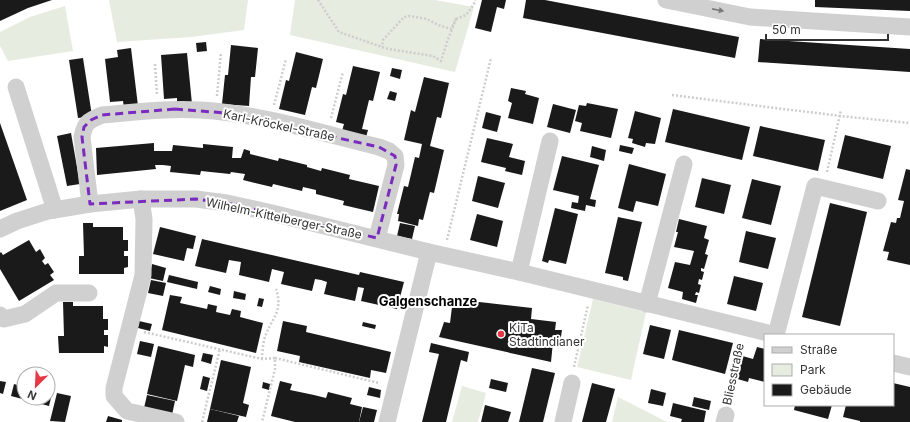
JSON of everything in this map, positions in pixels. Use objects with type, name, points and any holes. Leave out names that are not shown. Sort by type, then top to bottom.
[{"type":"street","points":[[666,0],[750,16],[910,27]]},
{"type":"street","points":[[16,87],[55,210]]},
{"type":"street","name":"Karl-Kröckel-Straße","points":[[90,204],[82,137],[84,127],[91,120],[102,115],[175,109],[215,112],[270,121],[379,147],[389,151],[395,156],[396,165],[377,238]]},
{"type":"street","points":[[519,272],[550,141]]},
{"type":"street","points":[[647,304],[684,164]]},
{"type":"street","name":"Wilhelm-Kittelberger-Straße","points":[[776,334],[815,186],[824,188]]},
{"type":"street","points":[[824,188],[878,201]]},
{"type":"street","points":[[141,199],[144,219],[144,275],[114,388],[114,396],[127,411],[176,422]]},
{"type":"street","name":"Wilhelm-Kittelberger-Straße","points":[[0,229],[17,221],[55,210],[90,204],[141,199],[196,199],[227,204],[377,238],[772,334]]},
{"type":"street","points":[[388,422],[396,387],[436,253]]},
{"type":"street","points":[[0,315],[4,319],[25,314],[56,293],[89,293]]},
{"type":"street","points":[[894,363],[910,367]]},
{"type":"street","points":[[562,422],[572,383]]},
{"type":"path","points":[[318,0],[338,32],[382,47],[433,56],[442,60],[456,18]]},
{"type":"path","points":[[456,18],[466,16],[475,0]]},
{"type":"path","points":[[382,47],[383,40],[404,17],[418,17],[451,29],[456,18]]},
{"type":"path","points":[[215,112],[221,52]]},
{"type":"path","points":[[436,253],[491,58]]},
{"type":"path","points":[[270,121],[286,59]]},
{"type":"path","points":[[155,64],[158,111]]},
{"type":"path","points":[[327,135],[343,72]]},
{"type":"path","points":[[672,95],[840,116],[910,123]]},
{"type":"path","points":[[824,188],[841,110]]},
{"type":"path","points":[[262,359],[264,340],[279,306],[279,299],[276,289]]},
{"type":"path","points":[[572,383],[572,374],[592,290]]},
{"type":"path","name":"Bliesstraße","points":[[725,418],[723,406],[744,327]]},
{"type":"path","points":[[130,329],[262,359],[275,358],[396,387]]},
{"type":"path","points":[[202,422],[220,349]]},
{"type":"path","points":[[262,422],[275,369],[275,358]]},
{"type":"highlighted area","points":[[175,109],[225,113],[379,147],[395,156],[396,165],[377,238],[227,203],[196,199],[90,204],[82,137],[84,127],[91,120],[102,115]]},
{"type":"green space","points":[[109,0],[248,0],[244,30],[191,37],[117,42]]},
{"type":"green space","points":[[295,0],[435,0],[474,7],[455,72],[290,35]]},
{"type":"green space","points":[[65,6],[73,51],[8,61],[0,46],[0,32],[30,17]]},
{"type":"green space","points":[[593,299],[646,312],[631,380],[577,367]]},
{"type":"green space","points":[[462,386],[486,393],[478,422],[452,422]]},
{"type":"green space","points":[[618,397],[667,422],[612,422]]},
{"type":"building","points":[[0,0],[52,0],[28,8],[0,21]]},
{"type":"building","points":[[482,0],[506,0],[504,9],[497,7],[491,32],[475,28]]},
{"type":"building","points":[[526,0],[545,0],[739,37],[735,58],[523,18]]},
{"type":"building","points":[[815,0],[910,0],[910,11],[815,7]]},
{"type":"building","points":[[760,39],[910,49],[910,72],[758,62]]},
{"type":"building","points":[[206,42],[207,51],[197,52],[196,43]]},
{"type":"building","points":[[231,45],[258,48],[255,77],[251,77],[249,106],[222,104],[225,75],[228,75]]},
{"type":"building","points":[[131,48],[138,106],[124,108],[123,101],[110,102],[105,59],[118,57],[117,50]]},
{"type":"building","points":[[296,52],[323,59],[316,88],[312,87],[305,115],[279,109],[286,80],[289,81]]},
{"type":"building","points":[[187,53],[192,104],[177,105],[177,98],[164,99],[161,55]]},
{"type":"building","points":[[83,58],[92,116],[78,118],[69,60]]},
{"type":"building","points":[[353,66],[380,72],[373,101],[369,100],[362,129],[368,130],[366,137],[342,131],[344,124],[336,122],[343,94],[346,95]]},
{"type":"building","points":[[392,68],[402,70],[400,79],[390,76]]},
{"type":"building","points":[[424,77],[449,83],[441,118],[437,117],[430,146],[444,150],[434,193],[430,192],[423,220],[419,219],[418,226],[398,221],[399,214],[397,214],[404,186],[408,187],[415,157],[419,158],[422,144],[404,140],[411,110],[415,112]]},
{"type":"building","points":[[511,88],[526,91],[525,94],[539,98],[533,124],[508,118],[512,103],[508,101]]},
{"type":"building","points":[[390,91],[397,93],[395,101],[387,99]]},
{"type":"building","points":[[587,103],[618,109],[611,138],[580,131],[582,123],[575,121],[579,105],[586,106]]},
{"type":"building","points":[[553,104],[576,110],[570,133],[547,127]]},
{"type":"building","points":[[673,109],[750,127],[742,160],[665,142]]},
{"type":"building","points":[[635,111],[661,118],[655,144],[646,143],[645,147],[632,143],[633,139],[628,138]]},
{"type":"building","points":[[486,112],[501,116],[497,132],[482,128]]},
{"type":"building","points":[[0,123],[27,200],[0,211]]},
{"type":"building","points":[[760,126],[825,140],[818,171],[753,156]]},
{"type":"building","points":[[71,133],[80,184],[67,186],[57,136]]},
{"type":"building","points":[[845,135],[891,146],[883,179],[837,168]]},
{"type":"building","points":[[487,138],[513,144],[509,157],[525,161],[522,175],[505,171],[506,168],[481,162]]},
{"type":"building","points":[[154,143],[154,151],[172,151],[173,145],[203,148],[203,144],[233,147],[232,158],[241,158],[244,149],[250,151],[250,154],[278,161],[279,158],[307,165],[307,167],[321,171],[322,168],[350,175],[349,179],[379,186],[373,212],[343,205],[344,201],[316,194],[316,190],[303,187],[302,191],[273,184],[272,187],[243,180],[245,174],[231,172],[230,174],[201,171],[200,175],[170,172],[171,166],[155,165],[156,169],[97,175],[96,148]]},
{"type":"building","points":[[620,145],[634,148],[632,154],[619,151]]},
{"type":"building","points":[[592,146],[606,150],[604,161],[590,157]]},
{"type":"building","points":[[562,156],[599,165],[590,199],[596,200],[595,207],[586,205],[585,211],[571,208],[572,202],[578,203],[579,196],[553,190]]},
{"type":"building","points":[[629,164],[666,174],[658,206],[636,201],[633,212],[618,208]]},
{"type":"building","points":[[906,169],[910,170],[910,265],[887,260],[889,252],[883,251],[891,222],[896,223],[897,218],[900,218],[904,201],[898,200]]},
{"type":"building","points":[[478,176],[505,183],[498,208],[472,201]]},
{"type":"building","points":[[702,178],[731,185],[724,214],[695,207]]},
{"type":"building","points":[[752,179],[781,186],[771,225],[742,218]]},
{"type":"building","points":[[830,203],[867,212],[840,326],[802,317]]},
{"type":"building","points":[[555,208],[578,214],[566,264],[549,260],[548,263],[542,261]]},
{"type":"building","points":[[477,214],[503,221],[497,247],[470,240]]},
{"type":"building","points":[[618,217],[642,222],[628,281],[623,280],[623,277],[605,273]]},
{"type":"building","points":[[679,219],[707,226],[704,238],[709,240],[705,254],[708,255],[704,269],[701,268],[701,271],[704,272],[702,280],[699,279],[698,284],[701,285],[699,293],[696,292],[695,295],[698,295],[696,303],[682,299],[683,292],[668,288],[675,262],[690,265],[694,251],[674,247],[678,232],[676,232]]},
{"type":"building","points":[[83,223],[93,223],[93,227],[123,227],[123,240],[128,240],[128,251],[124,251],[124,256],[128,256],[128,267],[124,268],[124,274],[79,274],[79,256],[84,256]]},
{"type":"building","points":[[400,223],[415,226],[412,239],[397,236]]},
{"type":"building","points":[[160,227],[196,236],[193,249],[187,248],[184,261],[153,254]]},
{"type":"building","points":[[746,231],[776,238],[768,269],[739,262]]},
{"type":"building","points":[[202,239],[359,275],[360,272],[404,282],[397,309],[361,301],[364,288],[358,287],[355,301],[324,294],[327,282],[321,280],[315,279],[312,291],[281,284],[284,272],[272,269],[269,282],[239,275],[241,262],[229,260],[226,273],[195,266]]},
{"type":"building","points":[[29,240],[36,252],[40,249],[45,258],[42,261],[45,265],[48,263],[54,272],[50,275],[54,280],[19,301],[0,269],[0,253],[1,252],[3,255]]},
{"type":"building","points":[[152,264],[166,268],[163,281],[149,278]]},
{"type":"building","points":[[169,275],[198,282],[197,289],[167,282]]},
{"type":"building","points":[[734,276],[763,283],[756,311],[727,304]]},
{"type":"building","points":[[151,280],[166,283],[163,296],[148,293]]},
{"type":"building","points":[[210,286],[221,289],[220,295],[208,292]]},
{"type":"building","points":[[234,291],[246,294],[245,300],[233,298]]},
{"type":"building","points":[[170,295],[182,297],[180,303],[207,309],[208,304],[217,306],[216,312],[230,315],[232,309],[241,311],[240,317],[263,323],[256,353],[162,330]]},
{"type":"building","points":[[259,298],[264,299],[262,307],[257,306]]},
{"type":"building","name":"KiTa Stadtindianer","points":[[453,299],[532,308],[531,319],[556,322],[555,330],[562,330],[560,343],[553,342],[551,362],[439,337],[444,322],[450,323]]},
{"type":"building","points":[[63,302],[73,302],[73,306],[103,306],[103,319],[108,319],[108,330],[104,330],[104,335],[108,335],[108,347],[104,346],[104,353],[59,353],[58,336],[64,336]]},
{"type":"building","points":[[139,321],[152,324],[150,331],[138,328]]},
{"type":"building","points":[[283,321],[307,326],[306,332],[391,352],[386,373],[371,370],[370,378],[299,362],[300,356],[277,351]]},
{"type":"building","points":[[363,322],[376,325],[375,329],[362,326]]},
{"type":"building","points":[[650,325],[671,330],[664,359],[643,354]]},
{"type":"building","points":[[679,330],[733,343],[725,374],[672,360]]},
{"type":"building","points":[[140,341],[154,344],[151,357],[137,354]]},
{"type":"building","points":[[431,343],[469,352],[467,362],[461,360],[446,422],[422,422],[439,354],[429,352]]},
{"type":"building","points":[[158,346],[195,355],[193,367],[185,365],[177,401],[147,394]]},
{"type":"building","points":[[757,347],[764,349],[764,382],[749,378],[748,382],[734,378],[739,355],[753,359]]},
{"type":"building","points":[[203,353],[213,355],[211,364],[201,361]]},
{"type":"building","points":[[221,360],[251,367],[243,403],[249,405],[246,417],[210,409]]},
{"type":"building","points":[[532,368],[555,373],[543,422],[519,422]]},
{"type":"building","points":[[203,376],[210,378],[207,391],[200,389]]},
{"type":"building","points":[[491,379],[508,383],[506,392],[489,388]]},
{"type":"building","points":[[0,381],[6,382],[3,394],[0,393]]},
{"type":"building","points":[[280,381],[292,384],[290,390],[326,398],[328,392],[352,398],[350,404],[362,407],[359,422],[295,422],[271,416]]},
{"type":"building","points":[[263,382],[270,384],[269,390],[262,388]]},
{"type":"building","points":[[592,383],[615,389],[606,422],[582,422]]},
{"type":"building","points":[[894,383],[910,387],[910,422],[860,422],[843,417],[846,406],[894,406]]},
{"type":"building","points":[[14,384],[16,385],[16,397],[11,396]]},
{"type":"building","points":[[369,387],[381,390],[380,398],[367,395]]},
{"type":"building","points":[[651,389],[666,393],[663,406],[648,403]]},
{"type":"building","points":[[57,393],[71,396],[65,422],[50,421],[54,406],[56,406]]},
{"type":"building","points":[[147,395],[175,401],[172,415],[144,408]]},
{"type":"building","points":[[694,397],[711,401],[709,410],[692,406]]},
{"type":"building","points":[[673,403],[706,411],[704,422],[681,422],[682,419],[670,416]]},
{"type":"building","points":[[485,405],[511,412],[508,422],[481,422]]},
{"type":"building","points":[[795,406],[832,406],[828,419],[794,410]]},
{"type":"building","points":[[363,407],[377,410],[374,422],[359,422]]},
{"type":"building","points":[[210,409],[239,416],[237,422],[207,422]]},
{"type":"building","points":[[108,416],[122,420],[122,422],[106,422]]},
{"type":"place","name":"KiTa Stadtindianer","points":[[501,334]]},
{"type":"district","name":"Galgenschanze","points":[[428,301]]}]
